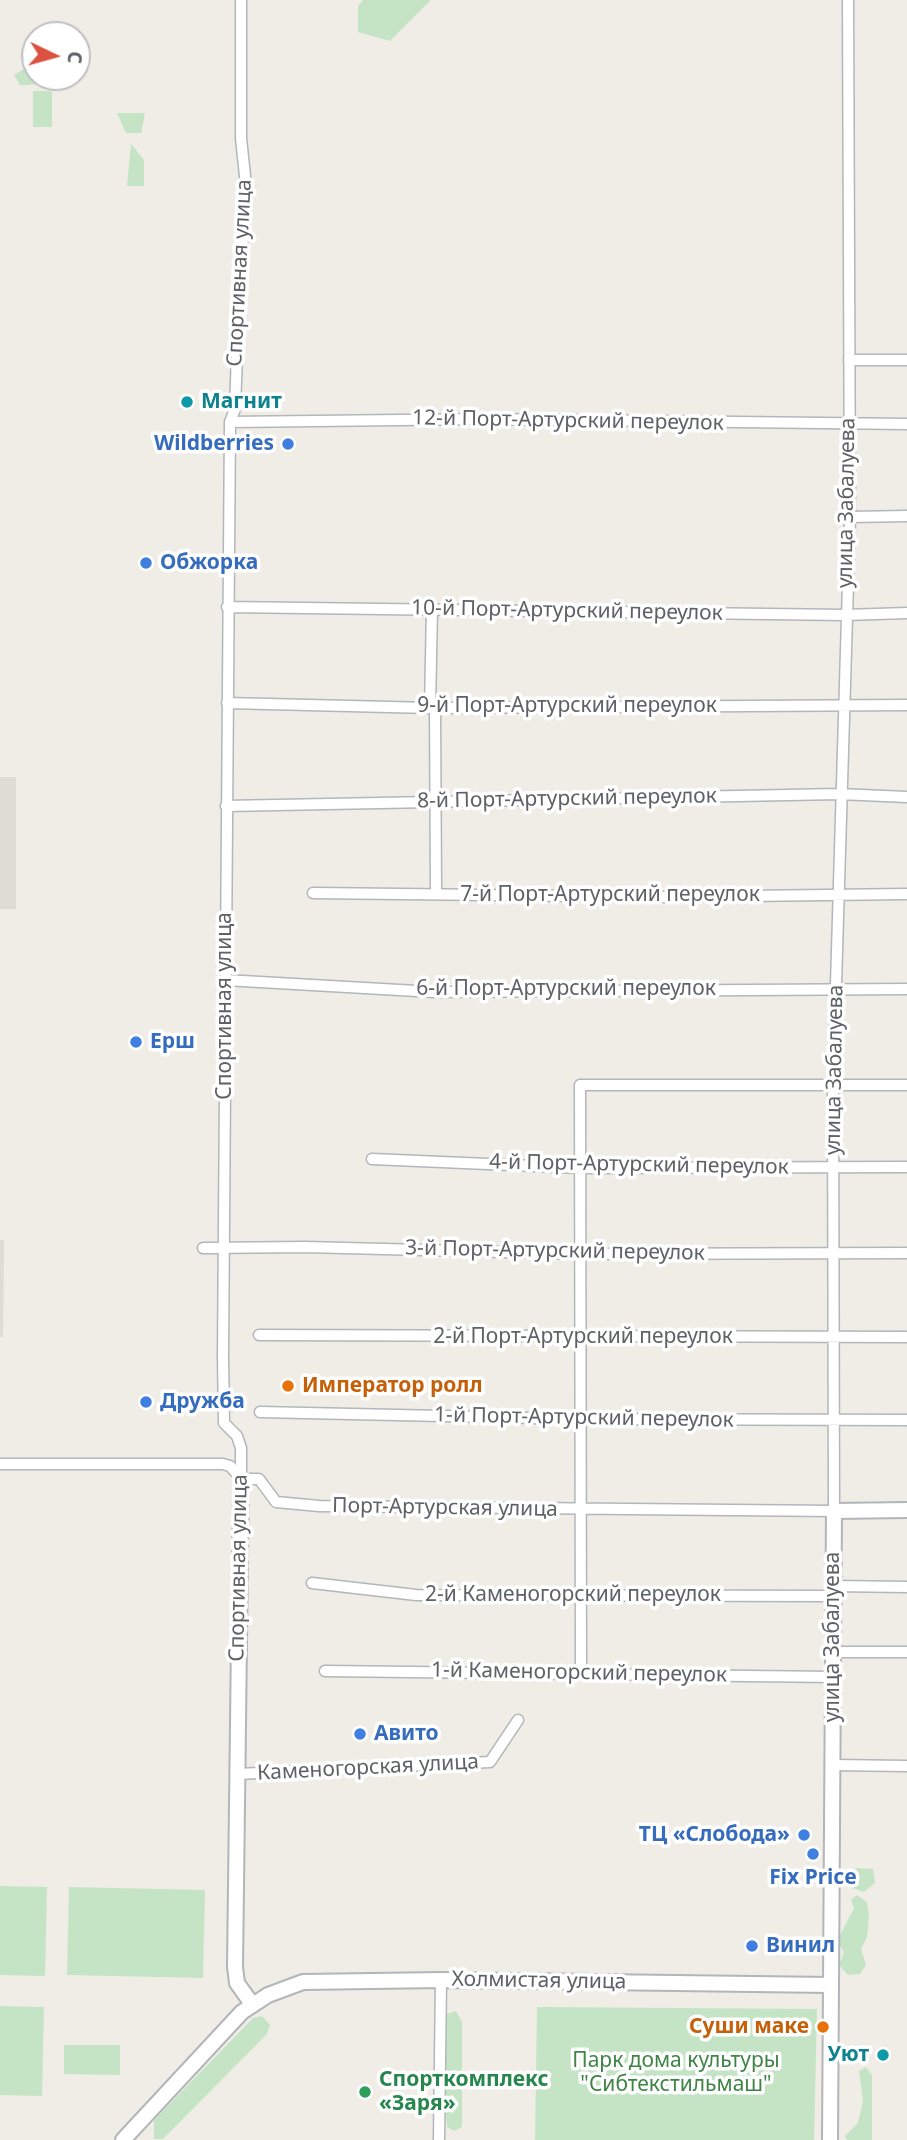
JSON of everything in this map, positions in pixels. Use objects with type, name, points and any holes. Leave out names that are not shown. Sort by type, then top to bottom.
[{"type":"street","name":"Спортивная улица","points":[[241,0],[241,138],[247,195],[240,272],[234,409],[230,422],[224,1248],[225,1423],[237,1436],[241,1448],[235,1967],[237,1983],[252,2004]]},
{"type":"street","name":"улица Забалуева","points":[[830,2140],[834,1511],[833,1084],[839,794],[850,517],[849,0]]},
{"type":"street","points":[[849,360],[907,360]]},
{"type":"street","name":"12-й Порт-Артурский переулок","points":[[230,422],[455,419],[907,424]]},
{"type":"street","points":[[850,517],[907,516]]},
{"type":"street","name":"10-й Порт-Артурский переулок","points":[[227,607],[845,615],[907,613]]},
{"type":"street","points":[[432,609],[436,894]]},
{"type":"street","name":"9-й Порт-Артурский переулок","points":[[227,703],[432,708],[907,705]]},
{"type":"street","name":"8-й Порт-Артурский переулок","points":[[226,806],[839,794],[907,797]]},
{"type":"street","name":"7-й Порт-Артурский переулок","points":[[313,893],[665,897],[907,894]]},
{"type":"street","name":"6-й Порт-Артурский переулок","points":[[225,980],[434,992],[907,989]]},
{"type":"street","points":[[581,1673],[580,1085],[907,1085]]},
{"type":"street","name":"4-й Порт-Артурский переулок","points":[[372,1159],[580,1168],[907,1167]]},
{"type":"street","name":"3-й Порт-Артурский переулок","points":[[203,1248],[580,1254],[907,1253]]},
{"type":"street","name":"2-й Порт-Артурский переулок","points":[[259,1335],[907,1337]]},
{"type":"street","name":"1-й Порт-Артурский переулок","points":[[260,1412],[579,1419],[907,1420]]},
{"type":"street","name":"Порт-Артурская улица","points":[[0,1464],[223,1464],[230,1466],[241,1479],[259,1479],[276,1502],[318,1506],[907,1510]]},
{"type":"street","name":"2-й Каменогорский переулок","points":[[312,1583],[416,1595],[833,1591],[907,1587]]},
{"type":"street","points":[[833,1652],[907,1652]]},
{"type":"street","name":"1-й Каменогорский переулок","points":[[325,1671],[833,1677]]},
{"type":"street","name":"Каменогорская улица","points":[[238,1774],[490,1762],[518,1720]]},
{"type":"street","points":[[832,1766],[907,1766]]},
{"type":"street","points":[[439,2140],[441,1980]]},
{"type":"street","name":"Холмистая улица","points":[[252,2004],[303,1982],[441,1980],[831,1985]]},
{"type":"street","points":[[123,2140],[252,2004]]},
{"type":"shaded area","points":[[0,777],[16,777],[16,909],[0,909]]},
{"type":"shaded area","points":[[0,1240],[4,1240],[3,1337],[0,1337]]},
{"type":"green space","points":[[363,0],[431,0],[390,41],[358,32],[358,6]]},
{"type":"green space","points":[[21,71],[21,85],[20,85],[14,75]]},
{"type":"green space","points":[[33,91],[52,91],[52,127],[33,127]]},
{"type":"green space","points":[[117,113],[145,113],[141,133],[126,133]]},
{"type":"green space","points":[[131,144],[144,160],[144,186],[127,186]]},
{"type":"green space","points":[[857,1868],[873,1869],[875,1883],[864,1892],[849,1887],[845,1873]]},
{"type":"green space","points":[[0,1886],[47,1887],[45,1976],[0,1975]]},
{"type":"green space","points":[[69,1887],[205,1890],[203,1978],[67,1975]]},
{"type":"green space","points":[[857,1895],[867,1902],[869,1915],[867,1937],[861,1949],[866,1965],[860,1974],[848,1975],[839,1965],[844,1952],[837,1941],[854,1908],[851,1900]]},
{"type":"green space","points":[[0,2006],[44,2007],[42,2096],[0,2095]]},
{"type":"green space","name":"Парк дома культуры \"Сибтекстильмаш\"","points":[[537,2007],[817,2009],[814,2140],[535,2140]]},
{"type":"green space","points":[[456,2011],[462,2022],[462,2127],[454,2131],[447,2127],[445,2022],[447,2014]]},
{"type":"green space","points":[[262,2016],[270,2025],[267,2034],[163,2139],[154,2139],[154,2120],[253,2018]]},
{"type":"green space","points":[[64,2045],[120,2045],[120,2075],[64,2074]]},
{"type":"green space","points":[[866,2067],[872,2075],[872,2140],[847,2140],[845,2136],[858,2123],[863,2101],[859,2071]]},
{"type":"place","name":"Магнит","points":[[187,402]]},
{"type":"place","name":"Wildberries","points":[[288,444]]},
{"type":"place","name":"Обжорка","points":[[146,563]]},
{"type":"place","name":"Ерш","points":[[136,1042]]},
{"type":"place","name":"Император ролл","points":[[288,1386]]},
{"type":"place","name":"Дружба","points":[[146,1402]]},
{"type":"place","name":"Авито","points":[[360,1734]]},
{"type":"place","name":"ТЦ «Слобода»","points":[[804,1835]]},
{"type":"place","name":"Fix Price","points":[[813,1854]]},
{"type":"place","name":"Винил","points":[[752,1946]]},
{"type":"place","name":"Суши маке","points":[[823,2027]]},
{"type":"place","name":"Уют","points":[[883,2055]]},
{"type":"place","name":"Спорткомплекс «Заря»","points":[[365,2092]]}]
